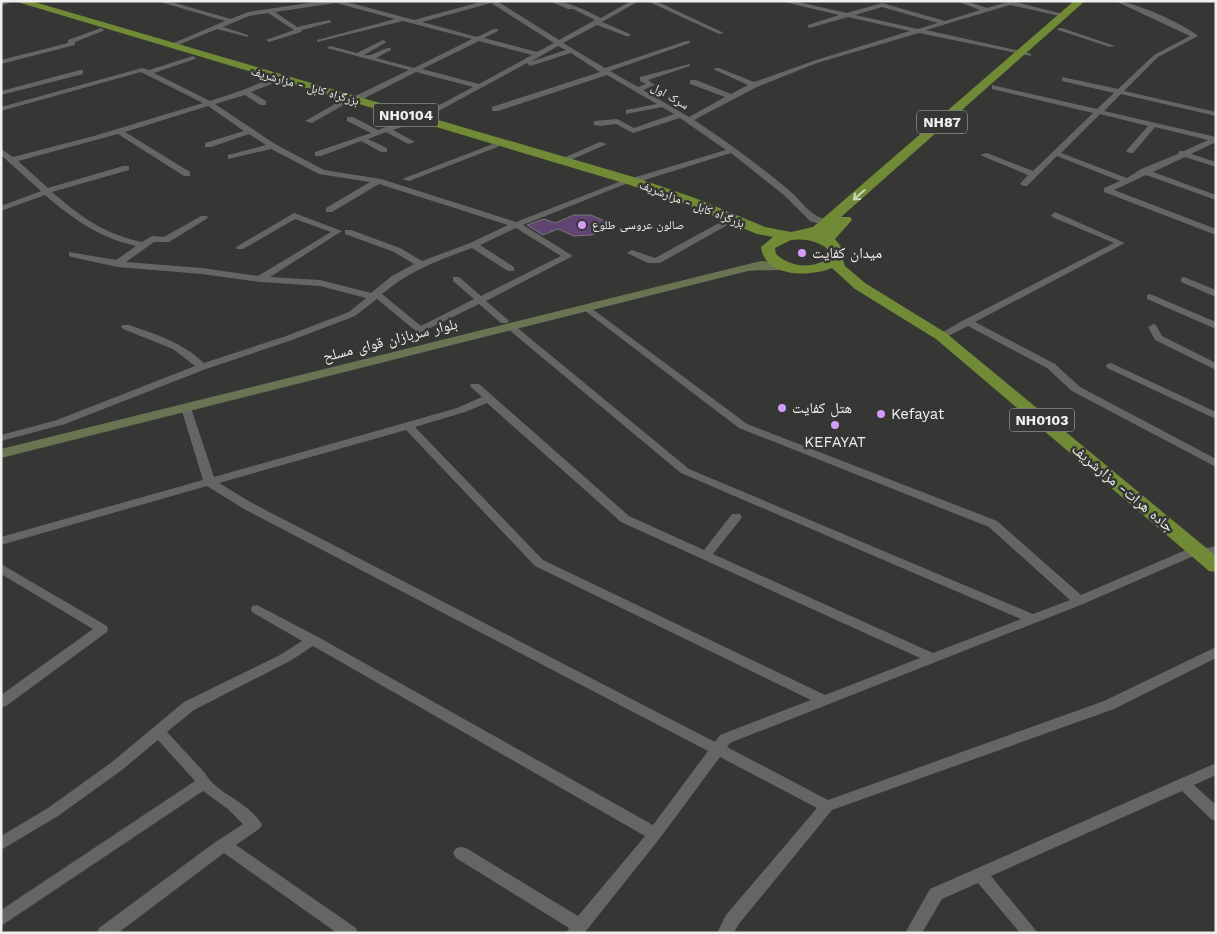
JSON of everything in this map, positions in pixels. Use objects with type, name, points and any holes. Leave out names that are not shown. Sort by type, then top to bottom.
[{"type":"highway","name":"NH87","points":[[832,244],[828,239],[830,234],[994,87],[1080,1]]},
{"type":"highway","name":"NH87","points":[[795,236],[818,230],[827,223],[1025,54],[1060,29],[1090,1]]},
{"type":"highway","name":"بزرگراه کابل - مزارشریف","points":[[8,2],[193,58],[276,79]]},
{"type":"highway","name":"بزرگراه کابل - مزارشریف","points":[[8,2],[171,46],[350,101],[563,160],[690,201],[762,231],[795,236]]},
{"type":"highway","name":"بزرگراه کابل - مزارشریف","points":[[416,120],[496,146],[628,182],[761,236],[766,241],[768,249]]},
{"type":"highway","points":[[795,236],[818,238],[832,244],[838,252],[836,260],[825,267],[808,270],[787,267],[773,260],[768,249],[772,242],[795,236]]},
{"type":"highway","name":"NH0103","points":[[836,260],[839,268],[860,286]]},
{"type":"highway","name":"NH0103","points":[[808,270],[839,277],[860,286]]},
{"type":"highway","name":"جاده هرات- مزارشریف","points":[[860,286],[941,336],[1204,551],[1216,566]]},
{"type":"main road","name":"بلوار سربازان قوای مسلح","points":[[1,454],[186,408],[754,260],[768,249]]},
{"type":"main road","name":"بلوار سربازان قوای مسلح","points":[[1,446],[508,324],[587,308],[748,267],[761,265],[787,267]]},
{"type":"street","points":[[160,1],[231,21]]},
{"type":"street","points":[[171,46],[248,14],[336,1],[536,54]]},
{"type":"street","points":[[414,22],[492,1]]},
{"type":"street","name":"سرک اول","points":[[492,1],[571,52],[689,120],[733,150],[788,194],[814,219],[827,223]]},
{"type":"street","points":[[552,1],[572,8],[628,35]]},
{"type":"street","points":[[318,154],[416,120],[636,1]]},
{"type":"street","points":[[650,1],[721,34]]},
{"type":"street","points":[[783,1],[1025,54]]},
{"type":"street","points":[[959,1],[987,10]]},
{"type":"street","points":[[1024,184],[1097,111],[1121,92],[1156,56],[1195,36],[1153,15],[1118,1]]},
{"type":"street","points":[[689,120],[754,84],[815,62],[916,30],[1010,3],[1064,15]]},
{"type":"street","points":[[810,26],[882,5],[944,22]]},
{"type":"street","points":[[269,11],[297,29]]},
{"type":"street","points":[[319,42],[403,19]]},
{"type":"street","points":[[269,40],[296,32],[297,29],[329,22]]},
{"type":"street","points":[[216,27],[246,36]]},
{"type":"street","points":[[1060,29],[1112,46]]},
{"type":"street","points":[[1,62],[73,44],[70,41],[101,30]]},
{"type":"street","points":[[308,121],[496,30]]},
{"type":"street","points":[[358,55],[383,42]]},
{"type":"street","points":[[496,109],[688,42]]},
{"type":"street","points":[[330,48],[478,86]]},
{"type":"street","points":[[370,58],[389,49]]},
{"type":"street","points":[[530,64],[571,52]]},
{"type":"street","points":[[148,73],[193,58]]},
{"type":"street","points":[[636,90],[651,85],[643,79],[688,65]]},
{"type":"street","points":[[716,69],[754,84]]},
{"type":"street","points":[[1,93],[77,70],[98,83]]},
{"type":"street","points":[[1,109],[142,70],[209,103],[272,146],[322,172],[378,180],[516,225],[568,256],[420,330],[376,296],[320,283],[260,279],[117,264],[72,254]]},
{"type":"street","points":[[13,160],[119,131],[246,92],[276,79]]},
{"type":"street","points":[[1065,79],[1216,114]]},
{"type":"street","points":[[693,82],[731,97]]},
{"type":"street","points":[[994,87],[1216,139]]},
{"type":"street","points":[[246,92],[263,103]]},
{"type":"street","points":[[629,112],[642,111],[662,105]]},
{"type":"street","points":[[597,123],[617,121],[635,130],[680,115]]},
{"type":"street","points":[[350,119],[378,133]]},
{"type":"street","points":[[1130,151],[1154,124]]},
{"type":"street","points":[[387,130],[411,142]]},
{"type":"street","points":[[119,131],[187,174]]},
{"type":"street","points":[[208,145],[251,131]]},
{"type":"street","points":[[362,139],[384,150]]},
{"type":"street","points":[[1216,139],[1182,153],[1107,190],[1216,232]]},
{"type":"street","points":[[563,160],[603,144]]},
{"type":"street","points":[[231,157],[272,146]]},
{"type":"street","points":[[406,179],[496,146]]},
{"type":"street","points":[[1,438],[61,422],[202,367],[289,338],[352,314],[376,296],[395,278],[420,264],[473,245],[516,225],[628,182],[733,150]]},
{"type":"street","points":[[1,151],[74,214],[102,233],[143,245]]},
{"type":"street","points":[[1055,153],[1126,180]]},
{"type":"street","points":[[1182,153],[1216,165]]},
{"type":"street","points":[[984,155],[1033,174]]},
{"type":"street","points":[[1,209],[48,191],[126,168]]},
{"type":"street","points":[[1144,171],[1216,198]]},
{"type":"street","points":[[329,210],[378,180]]},
{"type":"street","points":[[941,336],[1122,243],[1054,215]]},
{"type":"street","points":[[240,247],[294,216],[338,230],[260,279]]},
{"type":"street","points":[[117,264],[152,239],[166,240],[204,218]]},
{"type":"street","points":[[632,253],[654,262],[728,221]]},
{"type":"street","points":[[348,232],[397,250],[420,264]]},
{"type":"street","points":[[473,245],[511,269]]},
{"type":"street","points":[[456,278],[479,300],[686,471],[1033,620]]},
{"type":"street","points":[[1184,280],[1216,294]]},
{"type":"street","points":[[1150,297],[1216,326]]},
{"type":"street","points":[[587,308],[743,426],[994,524],[1079,601]]},
{"type":"street","points":[[967,322],[1050,366],[1076,389],[1216,464]]},
{"type":"street","points":[[126,327],[166,341],[194,358],[202,367]]},
{"type":"street","points":[[1153,327],[1158,338],[1216,367]]},
{"type":"street","points":[[1111,366],[1216,416]]},
{"type":"street","points":[[475,386],[624,519],[933,658]]},
{"type":"street","points":[[1,541],[408,426],[461,410],[489,398]]},
{"type":"street","points":[[186,408],[210,483],[248,506],[827,806]]},
{"type":"street","points":[[408,426],[539,563],[824,700]]},
{"type":"street","points":[[705,556],[736,518]]},
{"type":"street","points":[[461,853],[577,929],[655,834],[725,739],[1033,620],[1204,551]]},
{"type":"street","points":[[1,568],[102,629],[3,698]]},
{"type":"street","points":[[257,609],[655,834]]},
{"type":"street","points":[[1,844],[61,806],[116,766],[189,706],[285,658],[313,640]]},
{"type":"street","points":[[725,933],[732,920],[827,806],[1109,705],[1216,652]]},
{"type":"street","points":[[105,933],[225,844],[254,825],[203,783],[200,777],[158,731]]},
{"type":"street","points":[[913,933],[936,894],[1216,769]]},
{"type":"street","points":[[1,919],[203,783]]},
{"type":"street","points":[[1184,784],[1216,816]]},
{"type":"street","points":[[225,844],[350,933]]},
{"type":"street","points":[[980,874],[1030,933]]},
{"type":"building","name":"صالون عروسی طلوع","points":[[574,215],[591,215],[605,221],[605,229],[592,235],[574,236],[558,229],[543,235],[527,225],[544,219],[555,223]]},
{"type":"place","name":"صالون عروسی طلوع","points":[[582,225]]},
{"type":"place","name":"میدان کفایت","points":[[802,253]]},
{"type":"place","name":"هتل کفایت","points":[[782,408]]},
{"type":"place","name":"Kefayat","points":[[881,414]]},
{"type":"place","name":"KEFAYAT","points":[[835,425]]}]
